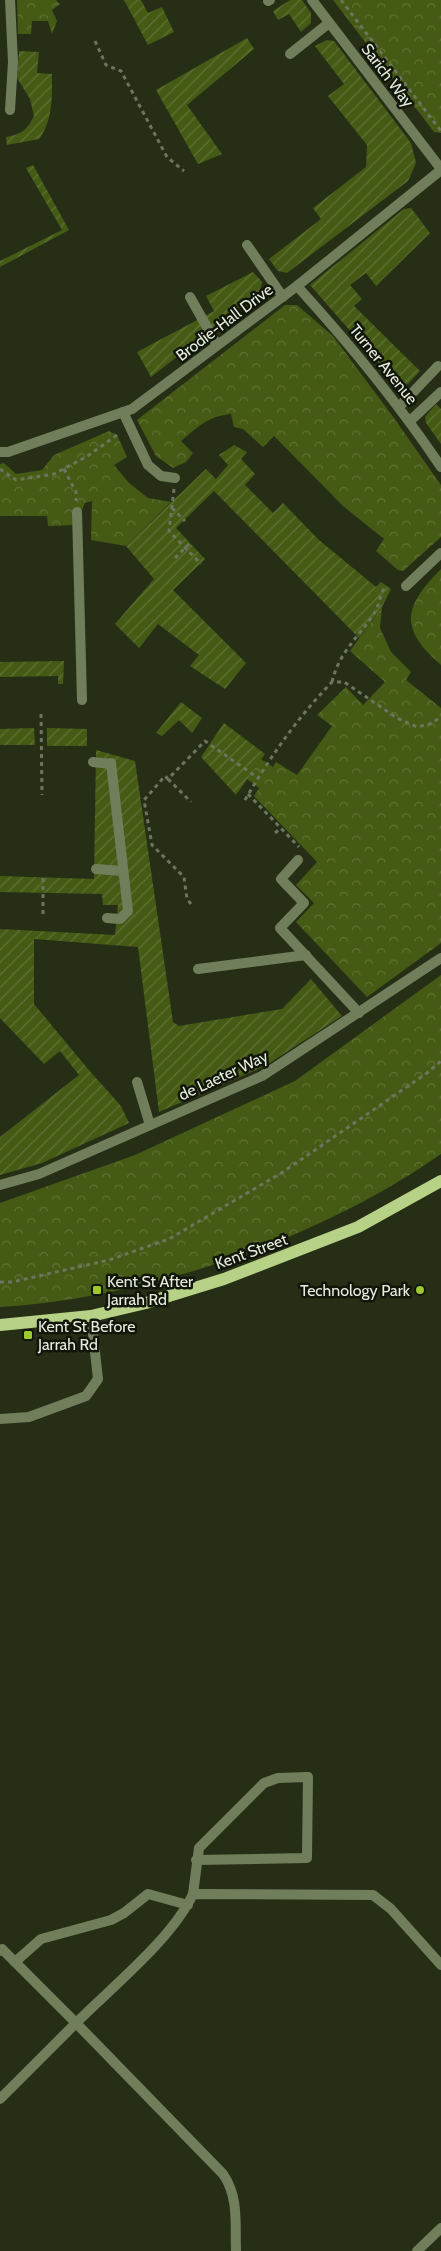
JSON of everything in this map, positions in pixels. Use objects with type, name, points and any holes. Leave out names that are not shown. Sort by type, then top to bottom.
[{"type":"main road","name":"Kent Street","points":[[0,1325],[91,1316],[146,1303],[224,1279],[358,1227],[441,1181]]},
{"type":"street","points":[[10,0],[13,62],[10,110]]},
{"type":"street","name":"Sarich Way","points":[[312,0],[441,169]]},
{"type":"street","points":[[290,54],[329,23]]},
{"type":"street","name":"Brodie-Hall Drive","points":[[0,452],[8,452],[132,409],[282,297],[441,169]]},
{"type":"street","points":[[247,246],[282,297]]},
{"type":"street","name":"Turner Avenue","points":[[296,286],[337,329],[410,421],[441,467]]},
{"type":"street","points":[[190,297],[217,345]]},
{"type":"street","points":[[399,407],[438,366]]},
{"type":"street","points":[[410,421],[439,398]]},
{"type":"street","points":[[123,412],[148,465],[161,476],[175,478]]},
{"type":"street","points":[[77,512],[82,700]]},
{"type":"street","points":[[406,586],[441,554]]},
{"type":"street","points":[[93,762],[111,763],[128,912],[120,918],[108,918]]},
{"type":"street","points":[[298,860],[281,879],[304,903],[280,928],[359,1013]]},
{"type":"street","points":[[96,869],[124,871]]},
{"type":"street","points":[[198,969],[306,955]]},
{"type":"street","name":"de Laeter Way","points":[[0,1185],[39,1174],[262,1076],[441,958]]},
{"type":"street","points":[[137,1082],[150,1125]]},
{"type":"street","points":[[0,1419],[29,1417],[86,1396],[98,1379],[91,1316]]},
{"type":"street","points":[[0,2099],[167,1934],[188,1905],[193,1894],[196,1860],[199,1848],[264,1783],[278,1778],[308,1777],[307,1858],[196,1860]]},
{"type":"street","points":[[15,1962],[41,1939],[110,1920],[124,1913],[148,1894],[188,1905]]},
{"type":"street","points":[[193,1894],[372,1895],[391,1909],[441,1965]]},
{"type":"street","points":[[0,1951],[2,1949],[223,2174],[230,2184],[235,2198],[236,2251]]},
{"type":"street","points":[[417,2251],[441,2228]]},
{"type":"path","points":[[341,0],[441,132]]},
{"type":"path","points":[[95,41],[106,65],[121,70],[167,157],[184,171]]},
{"type":"path","points":[[0,469],[16,480],[54,474],[86,457],[117,435]]},
{"type":"path","points":[[64,469],[76,492],[77,512]]},
{"type":"path","points":[[175,478],[169,531],[202,564]]},
{"type":"path","points":[[172,508],[185,521]]},
{"type":"path","points":[[175,558],[190,543]]},
{"type":"path","points":[[245,800],[284,738],[310,705],[332,682],[336,665],[376,610],[378,598],[385,587]]},
{"type":"path","points":[[332,682],[344,682],[398,718],[416,726],[430,724],[441,717]]},
{"type":"path","points":[[40,714],[42,795]]},
{"type":"path","points":[[168,779],[205,741],[258,778]]},
{"type":"path","points":[[191,802],[165,776],[144,800],[152,845],[184,877],[187,899],[192,904]]},
{"type":"path","points":[[248,794],[304,853],[298,860]]},
{"type":"path","points":[[275,833],[281,828]]},
{"type":"path","points":[[43,878],[43,917]]},
{"type":"path","points":[[0,1282],[12,1282],[109,1260],[169,1239],[283,1172],[428,1073],[441,1061]]},
{"type":"green space","points":[[17,0],[56,0],[60,4],[52,10],[57,21],[52,34],[48,21],[32,21],[31,34],[18,34]]},
{"type":"green space","points":[[124,0],[141,0],[148,13],[162,7],[174,32],[148,45]]},
{"type":"green space","points":[[290,0],[302,0],[311,13],[311,23],[301,32],[289,14],[278,20],[273,11]]},
{"type":"green space","points":[[333,0],[441,0],[441,133],[434,132]]},
{"type":"green space","points":[[247,38],[254,49],[187,105],[222,154],[198,164],[156,90]]},
{"type":"green space","points":[[327,40],[334,41],[411,143],[416,163],[408,181],[287,273],[278,271],[269,259],[321,219],[313,208],[366,167],[367,145],[328,96],[344,84],[315,46]]},
{"type":"green space","points":[[19,51],[39,52],[37,73],[52,74],[51,108],[44,132],[39,139],[7,145],[6,137],[23,131],[34,116],[30,99],[17,78]]},
{"type":"green space","points":[[33,165],[69,230],[0,267],[0,261],[62,230],[26,168]]},
{"type":"green space","points":[[411,208],[430,233],[376,286],[366,273],[350,285],[362,299],[354,306],[420,371],[408,384],[395,382],[310,285],[404,209]]},
{"type":"green space","points":[[253,272],[262,282],[260,292],[151,377],[137,352],[214,311],[206,296]]},
{"type":"green space","points":[[285,305],[297,305],[333,336],[441,485],[441,537],[403,571],[398,570],[376,551],[384,539],[343,506],[274,436],[263,447],[243,429],[234,427],[231,414],[216,417],[198,427],[181,441],[193,453],[186,462],[173,468],[156,456],[137,420]]},
{"type":"green space","points":[[436,404],[441,409],[441,444],[426,423],[425,417]]},
{"type":"green space","points":[[109,431],[117,435],[127,457],[114,465],[129,483],[148,498],[171,502],[126,546],[91,540],[92,501],[85,503],[75,525],[48,526],[47,516],[0,516],[0,464],[4,463],[16,474],[42,470],[54,455]]},
{"type":"green space","points":[[234,445],[247,452],[241,459],[255,474],[245,485],[273,513],[283,503],[319,540],[376,587],[381,582],[391,589],[382,607],[359,638],[214,491],[176,528],[205,559],[173,590],[246,663],[225,689],[190,666],[199,655],[158,624],[139,648],[115,624],[154,579],[126,546],[206,469],[216,479],[228,465],[219,455]]},
{"type":"green space","points":[[441,569],[441,665],[427,652],[418,640],[412,628],[411,617],[413,606],[419,594]]},
{"type":"green space","points":[[382,607],[380,628],[391,652],[411,672],[406,680],[441,708],[441,943],[367,997],[296,922],[314,903],[296,885],[317,862],[254,796],[259,788],[247,779],[261,759],[273,767],[276,762],[297,775],[332,726],[317,715],[346,687],[363,705],[385,682],[350,651]]},
{"type":"green space","points":[[64,661],[63,684],[58,684],[58,676],[0,677],[0,662]]},
{"type":"green space","points":[[181,702],[202,718],[192,733],[179,720],[162,736],[156,733]]},
{"type":"green space","points":[[224,723],[265,754],[236,795],[201,757]]},
{"type":"green space","points":[[34,728],[35,745],[0,745],[0,729]]},
{"type":"green space","points":[[47,728],[87,729],[87,746],[47,746]]},
{"type":"green space","points":[[96,750],[135,761],[173,1022],[179,1026],[282,1009],[311,979],[342,1016],[265,1066],[159,1112],[138,947],[34,939],[34,1004],[121,1106],[129,1123],[42,1163],[0,1175],[0,1137],[79,1075],[60,1051],[44,1064],[0,1018],[0,929],[115,935],[118,905],[103,905],[102,894],[0,892],[0,876],[94,879]]},
{"type":"green space","points":[[441,975],[441,1154],[393,1185],[342,1212],[287,1237],[231,1259],[173,1277],[114,1291],[56,1301],[0,1307],[0,1203],[135,1155],[295,1081]]},
{"type":"place","name":"Kent St After Jarrah Rd","points":[[97,1290]]},
{"type":"place","name":"Technology Park","points":[[420,1290]]},
{"type":"place","name":"Kent St Before Jarrah Rd","points":[[28,1335]]}]
